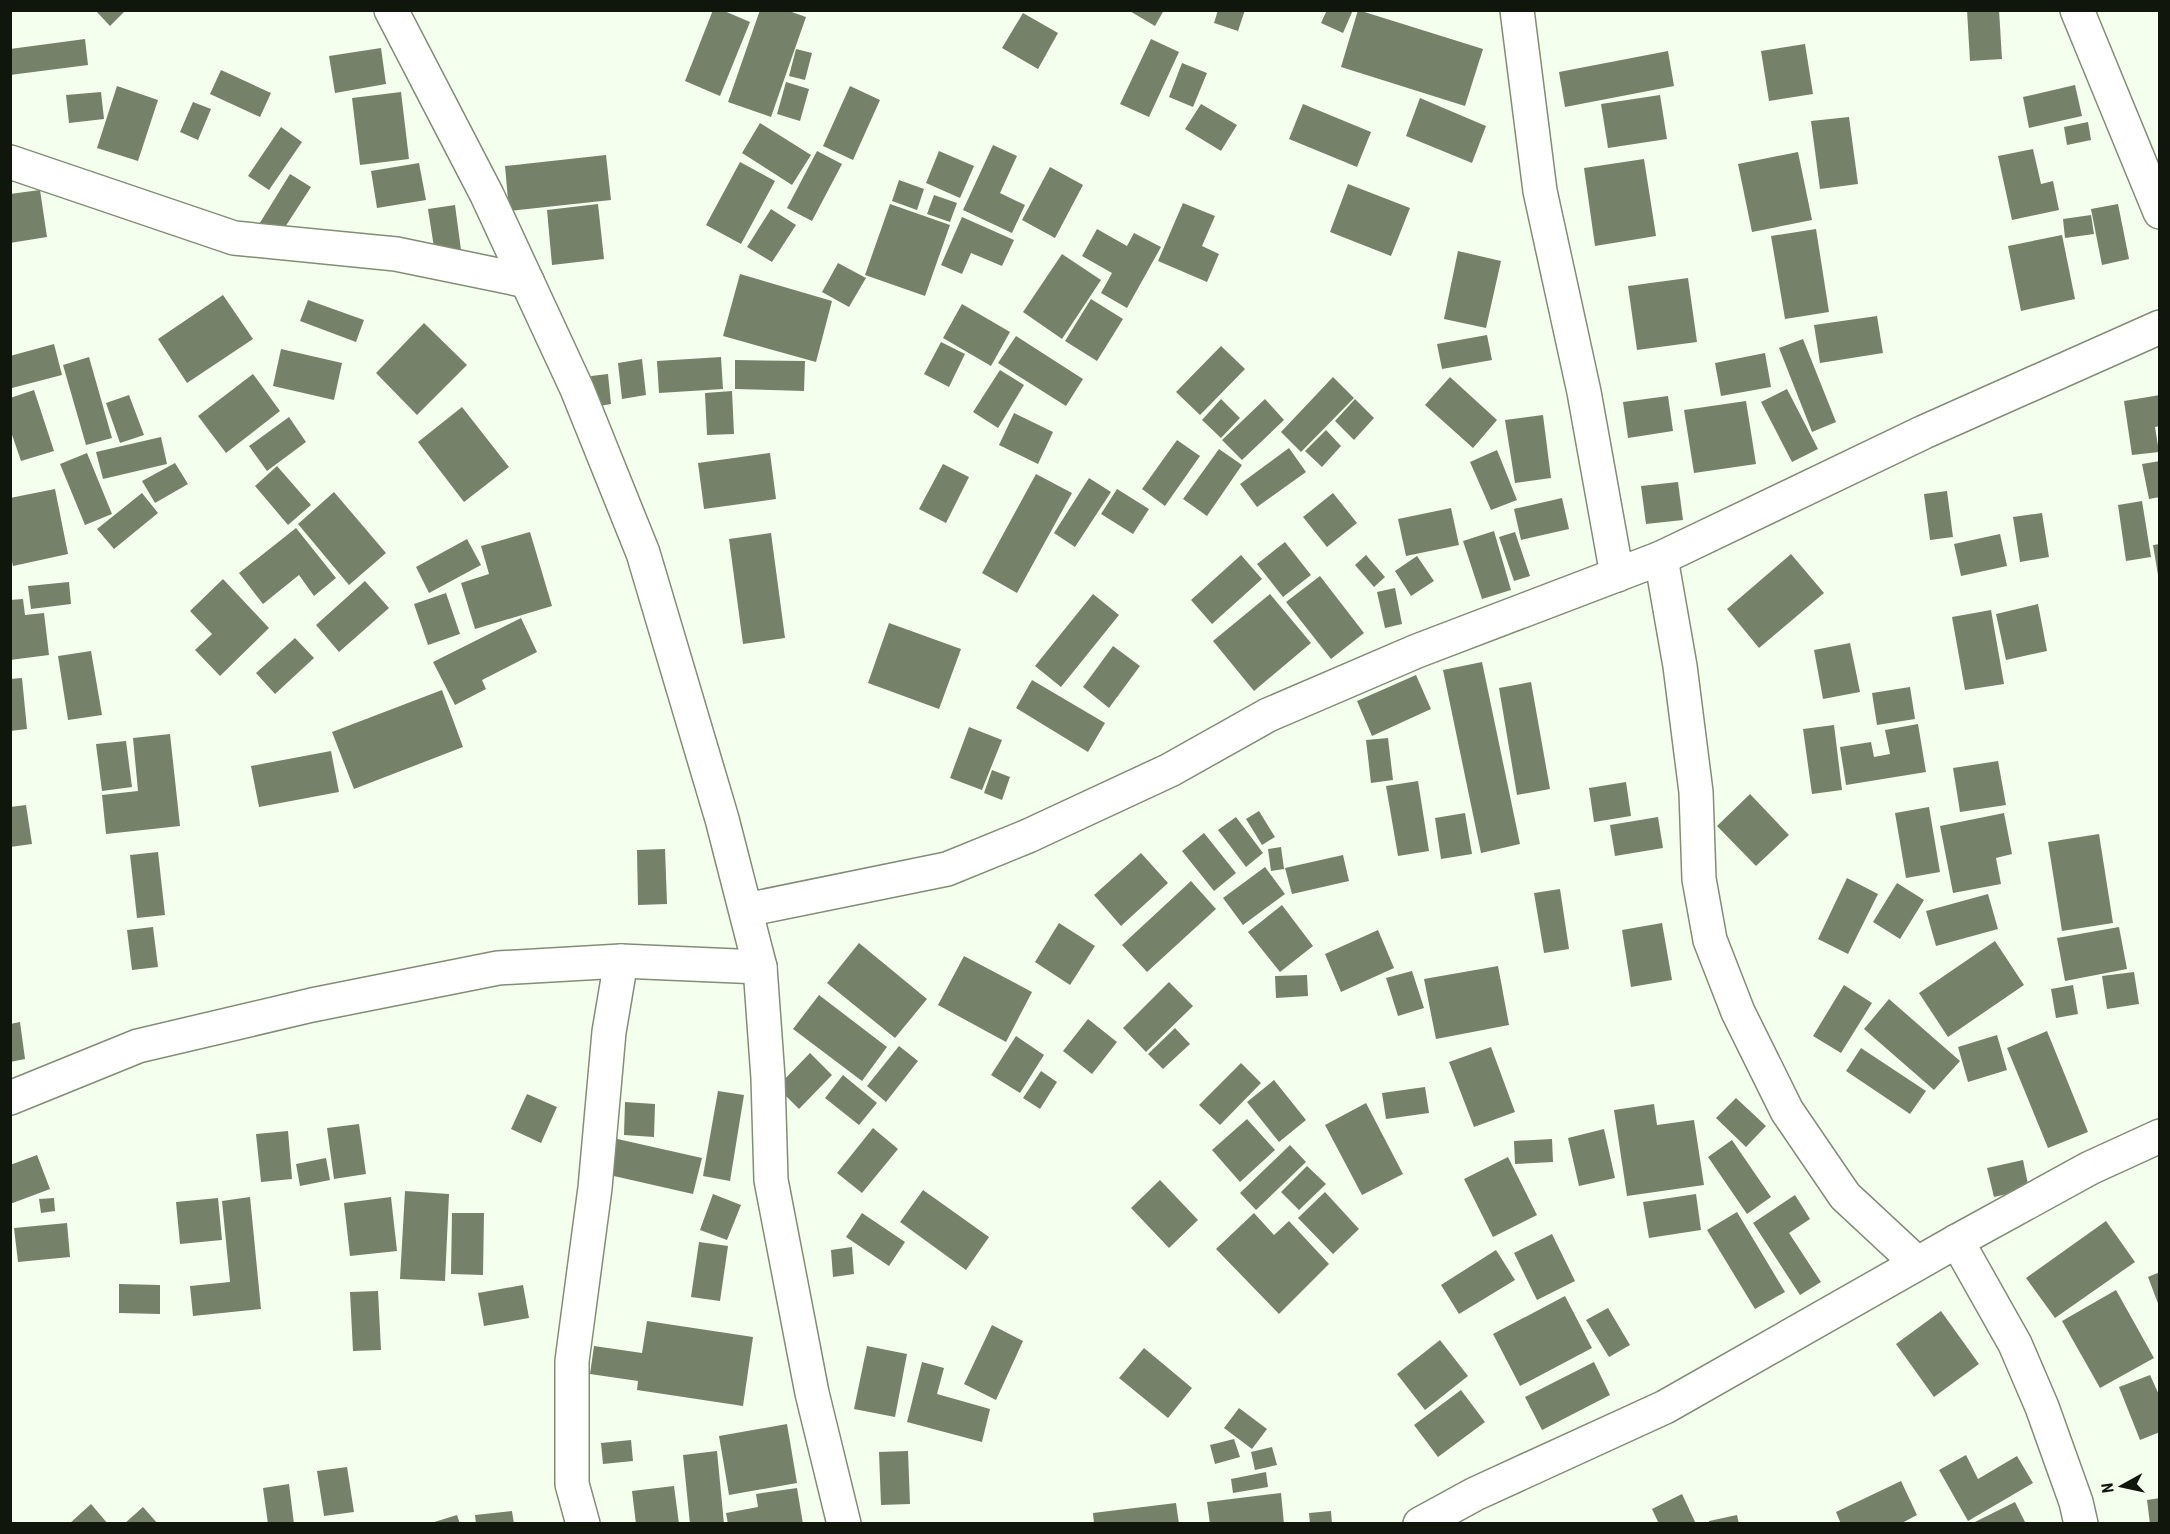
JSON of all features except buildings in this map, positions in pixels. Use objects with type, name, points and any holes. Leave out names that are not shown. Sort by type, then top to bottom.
[{"type":"street","points":[[391,10],[488,195],[577,389],[643,554],[722,819],[760,967],[768,1078],[771,1180],[812,1394],[844,1524]]},
{"type":"street","points":[[1517,10],[1540,191],[1584,392],[1617,575]]},
{"type":"street","points":[[2077,10],[2160,212]]},
{"type":"street","points":[[10,162],[234,238],[396,254],[527,281]]},
{"type":"street","points":[[746,910],[947,869],[1028,836],[1170,770],[1268,715],[1417,651],[1661,558],[1924,432],[2160,327]]},
{"type":"street","points":[[1661,558],[1680,666],[1695,780],[1700,879],[1710,940],[1738,1012],[1787,1111],[1845,1196],[1917,1263]]},
{"type":"street","points":[[10,1098],[138,1046],[312,1005],[498,968],[621,961],[760,967]]},
{"type":"street","points":[[583,1524],[572,1484],[572,1361],[595,1188],[609,1032],[621,961]]},
{"type":"street","points":[[1420,1524],[1475,1494],[1665,1407],[1917,1263],[2090,1168],[2160,1136]]},
{"type":"street","points":[[1957,1241],[2014,1344],[2042,1407],[2076,1502],[2081,1524]]}]
